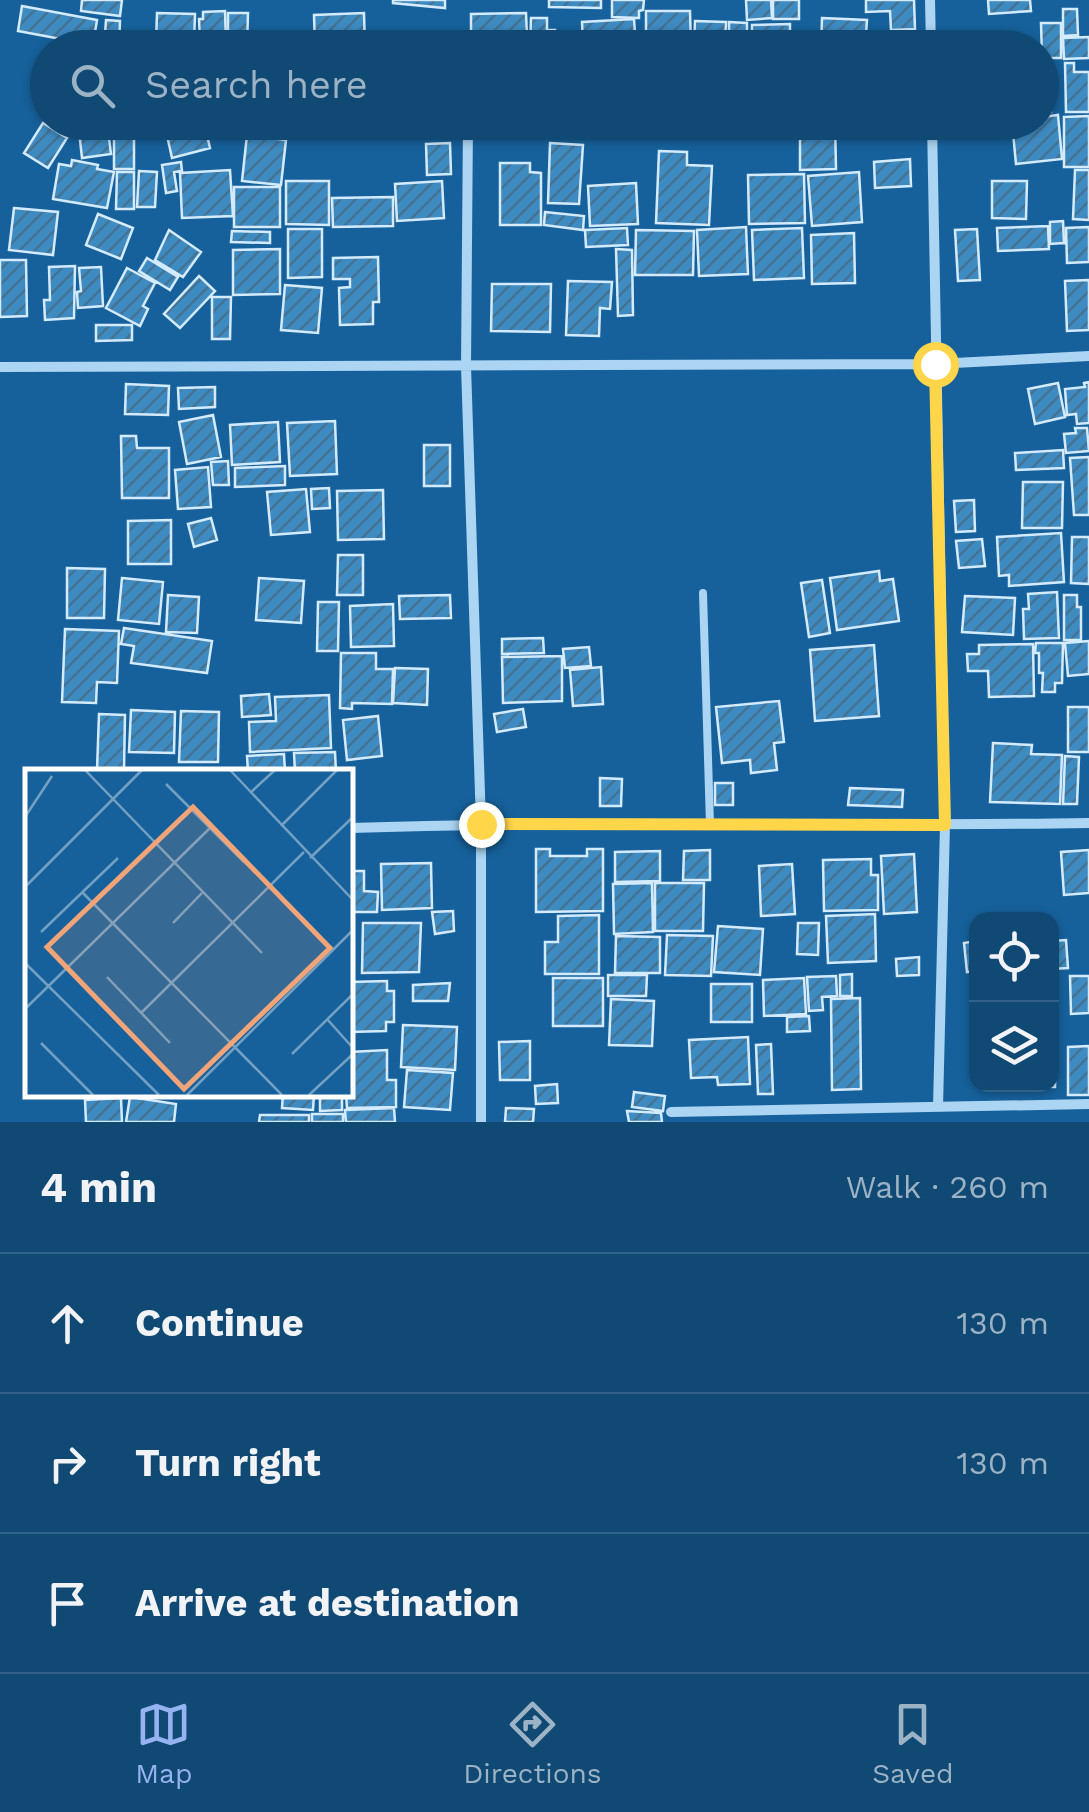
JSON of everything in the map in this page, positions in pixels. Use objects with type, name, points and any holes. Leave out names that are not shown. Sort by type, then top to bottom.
[{"type":"street","points":[[930,0],[931,30]]},
{"type":"street","points":[[468,140],[466,366],[481,824],[481,1122]]},
{"type":"street","points":[[932,140],[945,825],[938,1107]]},
{"type":"street","points":[[0,367],[935,364],[1089,356]]},
{"type":"street","points":[[352,828],[1089,822]]},
{"type":"street","points":[[671,1112],[1089,1104]]},
{"type":"lane","points":[[702,593],[710,824]]},
{"type":"building","points":[[82,0],[122,0],[120,16],[81,11]]},
{"type":"building","points":[[445,0],[445,8],[393,3]]},
{"type":"building","points":[[549,0],[601,0],[601,8],[549,7]]},
{"type":"building","points":[[612,0],[644,0],[643,10],[639,11],[639,18],[612,17]]},
{"type":"building","points":[[746,0],[771,0],[772,18],[747,20]]},
{"type":"building","points":[[773,0],[799,0],[799,19],[773,19]]},
{"type":"building","points":[[866,0],[914,0],[915,29],[891,30],[890,11],[866,12]]},
{"type":"building","points":[[988,0],[1030,0],[1031,11],[989,14]]},
{"type":"building","points":[[22,6],[97,20],[95,30],[18,31]]},
{"type":"building","points":[[1063,9],[1077,9],[1078,35],[1063,36]]},
{"type":"building","points":[[225,11],[226,30],[199,30],[203,12]]},
{"type":"building","points":[[646,11],[690,11],[691,30],[646,30]]},
{"type":"building","points":[[157,13],[195,14],[194,30],[156,30]]},
{"type":"building","points":[[228,13],[248,13],[248,30],[228,30]]},
{"type":"building","points":[[364,13],[364,30],[314,30],[314,15]]},
{"type":"building","points":[[526,13],[527,30],[471,30],[471,14]]},
{"type":"building","points":[[531,18],[547,18],[547,30],[531,30]]},
{"type":"building","points":[[822,18],[867,20],[866,30],[822,30]]},
{"type":"building","points":[[634,19],[635,30],[582,30],[582,22]]},
{"type":"building","points":[[106,20],[120,21],[120,30],[105,30]]},
{"type":"building","points":[[695,21],[726,22],[726,30],[695,30]]},
{"type":"building","points":[[729,22],[747,23],[747,30],[729,30]]},
{"type":"building","points":[[1041,23],[1061,23],[1061,58],[1059,30],[1041,30]]},
{"type":"building","points":[[790,24],[790,30],[752,30],[752,25]]},
{"type":"building","points":[[1089,37],[1089,58],[1064,59],[1063,38]]},
{"type":"building","points":[[1065,63],[1074,63],[1074,72],[1089,72],[1089,112],[1066,112]]},
{"type":"building","points":[[1089,116],[1089,167],[1064,167],[1064,117]]},
{"type":"building","points":[[1059,126],[1062,159],[1016,164],[1014,140],[1059,140]]},
{"type":"building","points":[[32,140],[66,140],[48,168],[24,153]]},
{"type":"building","points":[[80,140],[109,140],[111,154],[82,158]]},
{"type":"building","points":[[114,140],[134,140],[134,169],[114,169]]},
{"type":"building","points":[[168,140],[208,140],[210,148],[172,158]]},
{"type":"building","points":[[246,140],[286,140],[281,185],[242,181]]},
{"type":"building","points":[[800,140],[835,140],[836,169],[800,170]]},
{"type":"building","points":[[450,143],[451,174],[427,175],[426,144]]},
{"type":"building","points":[[550,143],[583,145],[579,204],[548,203]]},
{"type":"building","points":[[659,151],[687,152],[687,165],[712,166],[709,225],[656,223]]},
{"type":"building","points":[[910,159],[911,186],[875,188],[874,162]]},
{"type":"building","points":[[72,160],[114,172],[107,208],[53,199],[59,164],[71,166]]},
{"type":"building","points":[[181,162],[182,171],[174,172],[177,191],[166,193],[162,165]]},
{"type":"building","points":[[500,163],[530,163],[530,172],[541,173],[541,225],[500,225]]},
{"type":"building","points":[[230,170],[233,216],[182,218],[180,173]]},
{"type":"building","points":[[1075,170],[1089,170],[1089,220],[1073,219]]},
{"type":"building","points":[[139,171],[157,172],[155,207],[137,207]]},
{"type":"building","points":[[117,172],[134,172],[134,209],[116,209]]},
{"type":"building","points":[[859,172],[862,222],[812,226],[808,176]]},
{"type":"building","points":[[804,174],[805,223],[749,224],[748,175]]},
{"type":"building","points":[[286,181],[329,181],[329,225],[286,224]]},
{"type":"building","points":[[442,181],[444,218],[397,221],[395,184]]},
{"type":"building","points":[[992,181],[1027,181],[1026,219],[992,218]]},
{"type":"building","points":[[636,183],[638,224],[590,226],[588,186]]},
{"type":"building","points":[[234,187],[280,187],[280,227],[234,227]]},
{"type":"building","points":[[393,197],[393,226],[333,227],[332,198]]},
{"type":"building","points":[[14,208],[58,212],[53,255],[9,250]]},
{"type":"building","points":[[545,212],[584,216],[583,230],[544,225]]},
{"type":"building","points":[[98,214],[133,228],[121,259],[86,245]]},
{"type":"building","points":[[1063,221],[1064,243],[1050,244],[1050,222]]},
{"type":"building","points":[[1048,226],[1049,249],[998,251],[997,228]]},
{"type":"building","points":[[746,227],[748,274],[699,276],[697,230]]},
{"type":"building","points":[[1089,227],[1089,262],[1067,263],[1066,228]]},
{"type":"building","points":[[627,228],[628,245],[586,247],[585,230]]},
{"type":"building","points":[[802,228],[804,278],[754,280],[752,230]]},
{"type":"building","points":[[288,229],[322,229],[322,277],[288,278]]},
{"type":"building","points":[[977,229],[980,280],[958,281],[955,230]]},
{"type":"building","points":[[169,230],[201,252],[183,277],[155,260]]},
{"type":"building","points":[[636,230],[694,231],[693,275],[635,275]]},
{"type":"building","points":[[232,231],[270,232],[270,243],[231,242]]},
{"type":"building","points":[[854,233],[855,283],[812,284],[811,235]]},
{"type":"building","points":[[280,249],[280,294],[233,295],[233,250]]},
{"type":"building","points":[[616,249],[632,250],[633,315],[618,316]]},
{"type":"building","points":[[378,257],[379,302],[373,302],[373,324],[340,325],[339,288],[350,287],[350,279],[333,279],[333,258]]},
{"type":"building","points":[[147,258],[178,277],[170,290],[139,271]]},
{"type":"building","points":[[0,260],[26,260],[27,316],[0,317]]},
{"type":"building","points":[[75,266],[74,318],[45,320],[44,300],[50,300],[49,267]]},
{"type":"building","points":[[101,267],[103,306],[78,308],[79,268]]},
{"type":"building","points":[[127,268],[155,283],[143,306],[148,309],[140,326],[106,308]]},
{"type":"building","points":[[199,276],[215,291],[180,328],[164,314]]},
{"type":"building","points":[[1089,280],[1089,330],[1067,331],[1065,281]]},
{"type":"building","points":[[568,281],[612,282],[610,309],[600,308],[599,336],[566,335]]},
{"type":"building","points":[[492,284],[551,284],[550,332],[491,331]]},
{"type":"building","points":[[285,285],[322,288],[318,333],[281,330]]},
{"type":"building","points":[[212,297],[231,297],[230,339],[212,339]]},
{"type":"building","points":[[96,325],[132,325],[132,340],[96,341]]},
{"type":"building","points":[[1089,382],[1089,423],[1077,424],[1076,414],[1067,415],[1065,389],[1085,387],[1084,383]]},
{"type":"building","points":[[1058,383],[1065,417],[1035,424],[1028,389]]},
{"type":"building","points":[[126,384],[169,386],[168,415],[125,414]]},
{"type":"building","points":[[215,387],[215,407],[179,409],[178,388]]},
{"type":"building","points":[[213,415],[221,457],[187,464],[179,422]]},
{"type":"building","points":[[335,421],[337,474],[290,476],[287,423]]},
{"type":"building","points":[[278,422],[280,462],[232,465],[230,425]]},
{"type":"building","points":[[1075,428],[1087,428],[1089,451],[1066,453],[1064,434],[1076,433]]},
{"type":"building","points":[[121,436],[136,436],[137,448],[169,448],[169,498],[122,498]]},
{"type":"building","points":[[424,445],[450,445],[450,486],[424,486]]},
{"type":"building","points":[[1063,450],[1064,468],[1016,470],[1015,453]]},
{"type":"building","points":[[1089,457],[1089,515],[1074,515],[1070,458]]},
{"type":"building","points":[[228,461],[229,485],[213,485],[211,462]]},
{"type":"building","points":[[285,466],[285,485],[235,487],[235,468]]},
{"type":"building","points":[[208,467],[211,507],[178,509],[175,470]]},
{"type":"building","points":[[1023,482],[1063,482],[1062,528],[1022,528]]},
{"type":"building","points":[[329,488],[330,508],[312,509],[311,489]]},
{"type":"building","points":[[306,489],[310,532],[271,535],[267,492]]},
{"type":"building","points":[[383,490],[384,539],[338,540],[337,491]]},
{"type":"building","points":[[974,500],[975,531],[956,532],[954,501]]},
{"type":"building","points":[[211,518],[217,540],[194,547],[188,524]]},
{"type":"building","points":[[171,520],[171,564],[128,564],[128,521]]},
{"type":"building","points":[[1061,533],[1064,582],[1009,586],[1009,575],[999,576],[997,537]]},
{"type":"building","points":[[1072,537],[1089,537],[1089,584],[1071,583]]},
{"type":"building","points":[[982,539],[985,566],[959,568],[956,541]]},
{"type":"building","points":[[338,555],[363,555],[363,595],[337,595]]},
{"type":"building","points":[[67,568],[105,569],[104,618],[67,618]]},
{"type":"building","points":[[879,571],[880,581],[893,579],[899,621],[837,630],[830,578]]},
{"type":"building","points":[[122,578],[163,582],[159,624],[118,620]]},
{"type":"building","points":[[259,578],[304,581],[301,623],[256,620]]},
{"type":"building","points":[[822,580],[830,633],[809,637],[801,583]]},
{"type":"building","points":[[1057,592],[1059,638],[1024,639],[1023,609],[1029,609],[1028,594]]},
{"type":"building","points":[[168,595],[199,597],[197,633],[166,632]]},
{"type":"building","points":[[450,595],[451,618],[400,619],[399,596]]},
{"type":"building","points":[[1064,595],[1077,595],[1081,640],[1064,640]]},
{"type":"building","points":[[965,596],[1015,598],[1013,635],[962,632]]},
{"type":"building","points":[[318,602],[339,602],[338,651],[317,651]]},
{"type":"building","points":[[393,604],[394,646],[351,647],[350,606]]},
{"type":"building","points":[[124,628],[212,641],[207,673],[131,663],[134,646],[121,644]]},
{"type":"building","points":[[65,629],[119,631],[117,683],[97,682],[96,703],[62,702]]},
{"type":"building","points":[[543,638],[544,653],[502,654],[502,639]]},
{"type":"building","points":[[1089,641],[1089,674],[1068,676],[1065,643]]},
{"type":"building","points":[[1036,643],[1063,643],[1062,683],[1055,683],[1055,692],[1042,692],[1043,673],[1039,673]]},
{"type":"building","points":[[1033,644],[1034,696],[989,697],[988,671],[968,671],[967,654],[979,654],[979,645]]},
{"type":"building","points":[[874,645],[879,716],[815,721],[810,650]]},
{"type":"building","points":[[589,647],[591,666],[565,668],[563,649]]},
{"type":"building","points":[[341,653],[376,653],[376,669],[393,669],[392,704],[352,703],[352,709],[340,708]]},
{"type":"building","points":[[562,656],[562,701],[503,703],[502,657]]},
{"type":"building","points":[[601,667],[603,704],[573,706],[570,670]]},
{"type":"building","points":[[395,668],[428,669],[427,705],[393,703]]},
{"type":"building","points":[[269,694],[271,715],[242,717],[241,696]]},
{"type":"building","points":[[329,695],[331,748],[250,752],[249,722],[276,721],[275,697]]},
{"type":"building","points":[[779,701],[784,742],[774,743],[777,770],[751,773],[750,760],[722,763],[716,707]]},
{"type":"building","points":[[1068,707],[1089,707],[1089,752],[1068,752]]},
{"type":"building","points":[[523,709],[526,727],[497,732],[494,714]]},
{"type":"building","points":[[131,710],[175,712],[174,753],[129,752]]},
{"type":"building","points":[[181,711],[219,712],[218,762],[179,762]]},
{"type":"building","points":[[99,714],[125,715],[124,769],[97,769]]},
{"type":"building","points":[[378,716],[382,756],[347,760],[343,720]]},
{"type":"building","points":[[993,743],[1032,745],[1031,754],[1062,755],[1060,804],[990,802]]},
{"type":"building","points":[[335,752],[336,769],[295,769],[294,753]]},
{"type":"building","points":[[284,754],[285,769],[248,769],[247,756]]},
{"type":"building","points":[[1065,756],[1079,757],[1077,804],[1063,804]]},
{"type":"building","points":[[600,778],[622,779],[621,806],[600,806]]},
{"type":"building","points":[[715,783],[733,783],[733,805],[715,805]]},
{"type":"building","points":[[850,788],[903,790],[902,807],[848,805]]},
{"type":"building","points":[[536,849],[550,849],[550,856],[587,856],[587,849],[603,849],[603,911],[536,912]]},
{"type":"building","points":[[710,850],[710,880],[683,880],[684,851]]},
{"type":"building","points":[[1089,850],[1089,893],[1064,895],[1061,852]]},
{"type":"building","points":[[660,851],[660,881],[615,882],[615,852]]},
{"type":"building","points":[[914,854],[917,912],[884,914],[881,856]]},
{"type":"building","points":[[871,859],[871,875],[878,875],[878,910],[824,911],[823,860]]},
{"type":"building","points":[[431,863],[432,908],[382,910],[381,864]]},
{"type":"building","points":[[792,864],[795,914],[761,916],[759,866]]},
{"type":"building","points":[[352,871],[364,871],[364,891],[378,892],[377,912],[352,912]]},
{"type":"building","points":[[652,883],[653,932],[614,934],[613,884]]},
{"type":"building","points":[[655,883],[704,883],[703,931],[655,931]]},
{"type":"building","points":[[453,911],[454,931],[435,934],[432,912]]},
{"type":"building","points":[[875,914],[876,961],[828,963],[826,916]]},
{"type":"building","points":[[599,915],[599,974],[545,974],[545,942],[558,942],[558,916]]},
{"type":"building","points":[[363,923],[421,923],[419,972],[362,973]]},
{"type":"building","points":[[798,923],[819,923],[818,955],[797,954]]},
{"type":"building","points":[[718,926],[763,929],[760,975],[714,972]]},
{"type":"building","points":[[667,935],[713,936],[711,976],[665,975]]},
{"type":"building","points":[[616,936],[660,937],[660,973],[615,973]]},
{"type":"building","points":[[1059,940],[1066,940],[1068,968],[1059,969]]},
{"type":"building","points":[[969,942],[969,972],[967,972],[964,943]]},
{"type":"building","points":[[919,957],[919,975],[897,976],[896,959]]},
{"type":"building","points":[[852,974],[852,996],[840,996],[840,975]]},
{"type":"building","points":[[608,975],[647,975],[646,996],[608,996]]},
{"type":"building","points":[[836,976],[837,996],[822,997],[823,1010],[809,1011],[807,977]]},
{"type":"building","points":[[1070,976],[1089,976],[1089,1013],[1071,1014]]},
{"type":"building","points":[[553,978],[603,978],[603,1026],[553,1026]]},
{"type":"building","points":[[804,978],[806,1014],[764,1016],[763,980]]},
{"type":"building","points":[[387,981],[387,991],[394,991],[394,1022],[386,1022],[386,1031],[352,1032],[352,982]]},
{"type":"building","points":[[450,983],[448,1001],[413,1001],[413,985]]},
{"type":"building","points":[[711,984],[752,984],[752,1022],[711,1022]]},
{"type":"building","points":[[860,998],[861,1089],[832,1090],[831,999]]},
{"type":"building","points":[[611,999],[654,1001],[652,1046],[609,1045]]},
{"type":"building","points":[[809,1016],[810,1031],[787,1032],[787,1017]]},
{"type":"building","points":[[403,1025],[457,1027],[455,1070],[401,1067]]},
{"type":"building","points":[[748,1037],[750,1084],[718,1085],[717,1077],[691,1078],[689,1040]]},
{"type":"building","points":[[530,1041],[530,1080],[500,1080],[499,1042]]},
{"type":"building","points":[[771,1044],[773,1094],[758,1094],[756,1045]]},
{"type":"building","points":[[1089,1046],[1089,1095],[1068,1095],[1068,1047]]},
{"type":"building","points":[[387,1050],[387,1080],[396,1080],[396,1107],[347,1108],[346,1097],[352,1097],[352,1052]]},
{"type":"building","points":[[407,1070],[453,1073],[450,1110],[404,1107]]},
{"type":"building","points":[[557,1084],[558,1103],[536,1104],[535,1086]]},
{"type":"building","points":[[634,1092],[665,1096],[663,1111],[632,1107]]},
{"type":"building","points":[[130,1097],[176,1104],[174,1122],[126,1122]]},
{"type":"building","points":[[283,1097],[314,1097],[313,1110],[282,1108]]},
{"type":"building","points":[[320,1097],[342,1097],[342,1110],[320,1111]]},
{"type":"building","points":[[121,1098],[122,1122],[86,1122],[85,1100]]},
{"type":"building","points":[[394,1108],[395,1122],[346,1122],[345,1110]]},
{"type":"building","points":[[506,1108],[534,1109],[533,1122],[505,1122]]},
{"type":"building","points":[[627,1111],[661,1113],[662,1122],[629,1122]]},
{"type":"building","points":[[312,1114],[343,1114],[343,1122],[312,1122]]},
{"type":"building","points":[[260,1115],[309,1115],[309,1122],[259,1122]]},
{"type":"route","points":[[481,824],[945,825],[935,364]]}]
